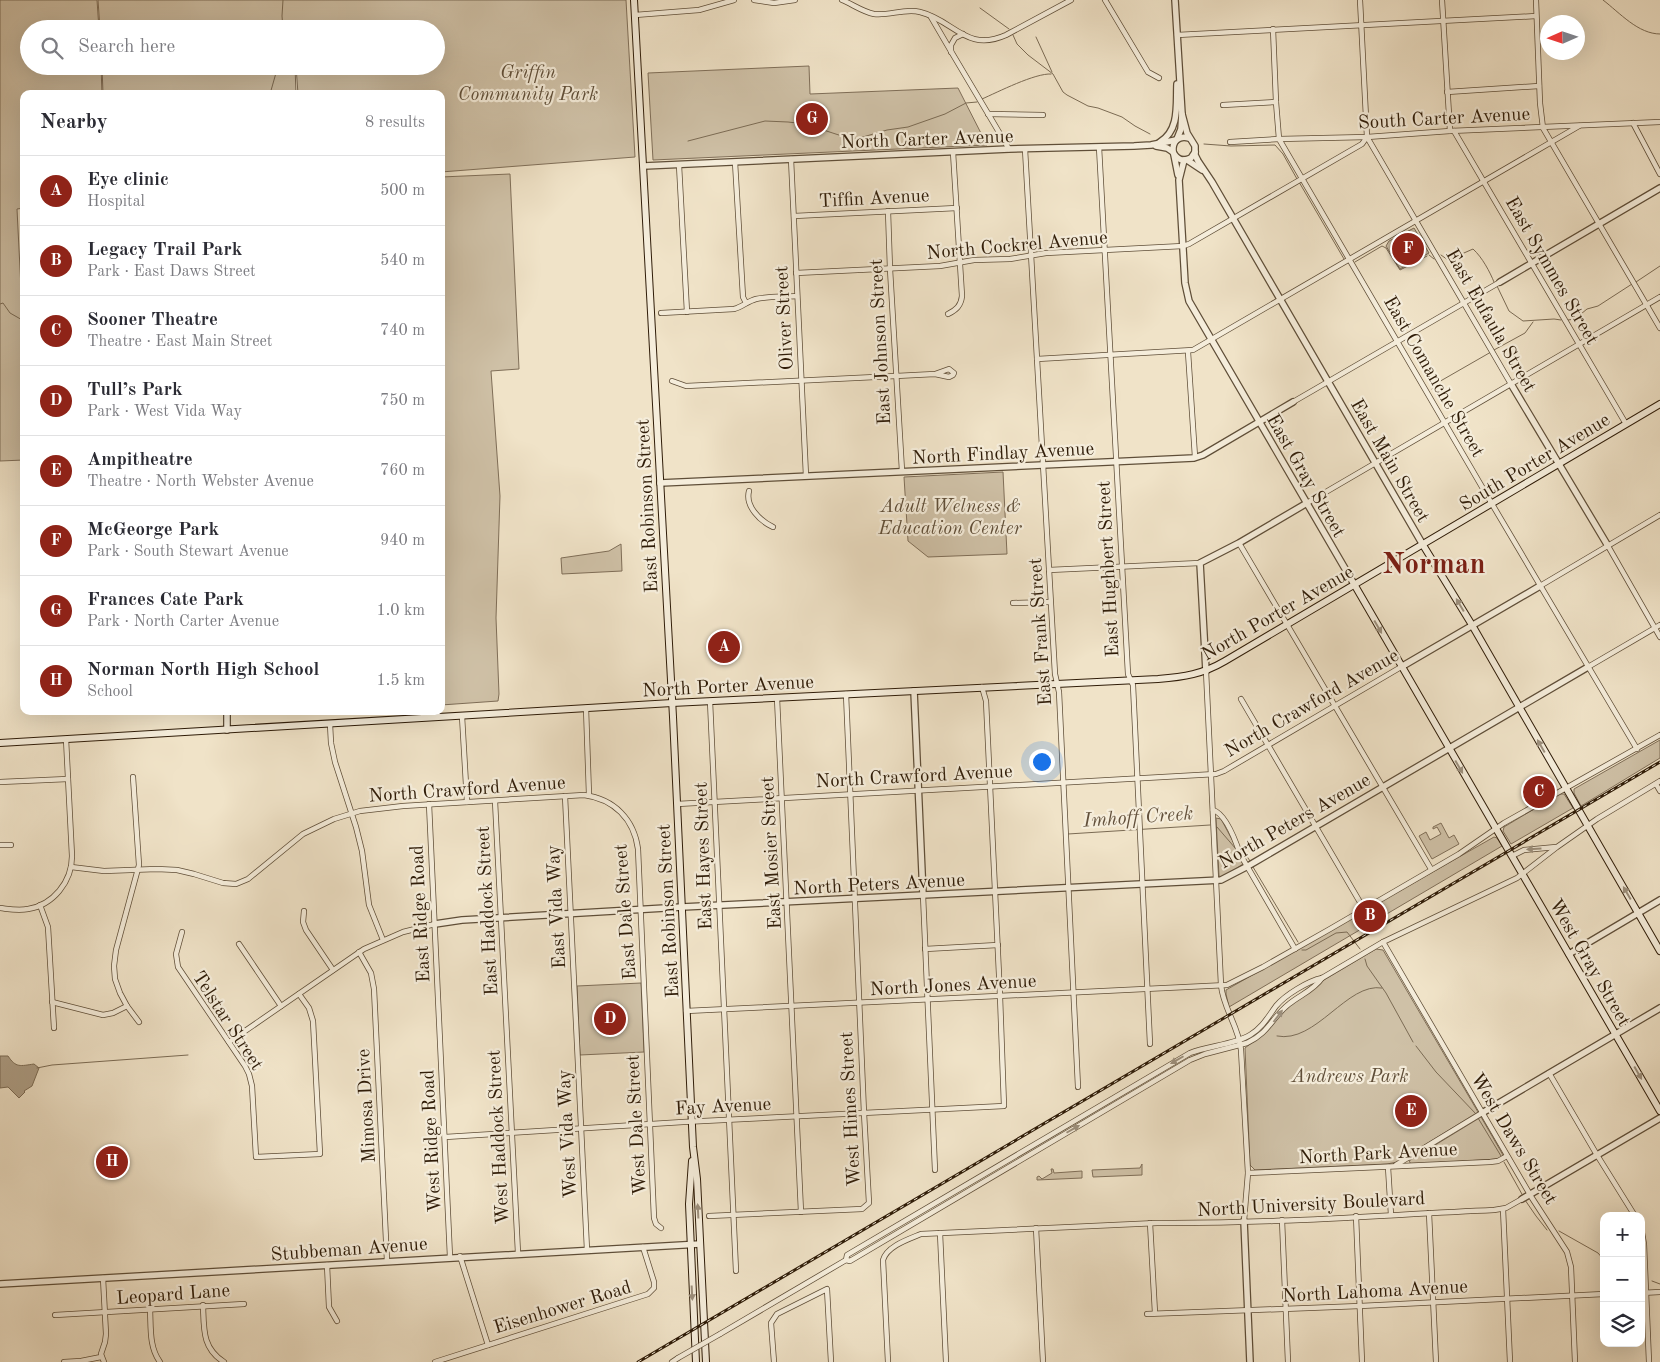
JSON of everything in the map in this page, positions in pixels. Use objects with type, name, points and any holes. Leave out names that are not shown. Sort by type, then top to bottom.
[{"type":"main road","name":"East Robinson Street","points":[[634,0],[672,703],[693,1147]]},
{"type":"main road","name":"South Porter Avenue","points":[[1423,544],[1660,404]]},
{"type":"main road","name":"North Porter Avenue","points":[[0,743],[672,703],[1176,677],[1206,671],[1423,544]]},
{"type":"main road","name":"East Main Street","points":[[1423,544],[1472,625],[1518,708],[1660,951]]},
{"type":"main road","name":"East Gray Street","points":[[1354,584],[1496,828]]},
{"type":"main road","name":"West Gray Street","points":[[1496,828],[1660,1111]]},
{"type":"main road","points":[[693,1147],[697,1179],[706,1362]]},
{"type":"main road","points":[[693,1147],[689,1194],[696,1362]]},
{"type":"street","points":[[635,15],[699,10],[734,0]]},
{"type":"street","points":[[754,0],[780,3],[795,0]]},
{"type":"street","points":[[842,0],[874,14],[916,11],[931,16],[963,34],[984,41],[995,40],[1071,0]]},
{"type":"street","points":[[1105,0],[1148,72],[1159,78]]},
{"type":"street","points":[[1175,0],[1182,114],[1181,129],[1174,144],[1179,180]]},
{"type":"street","name":"East Eufaula Street","points":[[1360,0],[1368,137],[1660,637]]},
{"type":"street","name":"East Symmes Street","points":[[1442,0],[1447,92],[1452,131],[1626,424]]},
{"type":"street","points":[[1536,0],[1542,128],[1660,328]]},
{"type":"street","points":[[931,16],[1009,149]]},
{"type":"street","points":[[1177,34],[1536,16]]},
{"type":"street","name":"East Comanche Street","points":[[1272,29],[1279,139],[1637,749]]},
{"type":"street","points":[[952,53],[951,45],[955,38],[963,34]]},
{"type":"street","points":[[1154,144],[1168,136],[1175,123],[1178,57]]},
{"type":"street","points":[[1447,92],[1540,86]]},
{"type":"street","points":[[1223,104],[1276,102]]},
{"type":"street","points":[[988,114],[1043,114]]},
{"type":"street","points":[[1179,180],[1185,160],[1194,154],[1195,150],[1194,143],[1189,138],[1182,114]]},
{"type":"street","name":"South Carter Avenue","points":[[1230,142],[1660,122]]},
{"type":"street","points":[[1633,123],[1660,174]]},
{"type":"street","points":[[1037,359],[1188,352],[1212,340],[1579,126]]},
{"type":"street","points":[[1177,140],[1182,137],[1189,138]]},
{"type":"street","name":"North Cockrel Avenue","points":[[796,273],[940,266],[974,260],[1010,259],[1046,253],[1183,246],[1362,144],[1368,137]]},
{"type":"street","name":"North Carter Avenue","points":[[644,166],[1009,149],[1099,147],[1154,144],[1177,140]]},
{"type":"street","name":"North Carter Avenue","points":[[1154,144],[1167,148],[1174,153]]},
{"type":"street","name":"East Hughbert Street","points":[[1099,147],[1128,674],[1133,685],[1150,1044]]},
{"type":"street","name":"East Frank Street","points":[[1025,149],[1050,602],[1055,674],[1059,692],[1078,1087]]},
{"type":"street","name":"East Main Street","points":[[1195,150],[1198,162],[1233,218],[1423,544]]},
{"type":"street","points":[[948,314],[957,309],[962,299],[953,152]]},
{"type":"street","points":[[1174,153],[1178,158],[1185,160]]},
{"type":"street","name":"Oliver Street","points":[[791,159],[806,476]]},
{"type":"street","name":"East Main Street","points":[[1185,160],[1205,172]]},
{"type":"street","points":[[735,162],[742,297],[746,304]]},
{"type":"street","points":[[679,164],[687,312]]},
{"type":"street","name":"East Gray Street","points":[[1179,180],[1186,291],[1190,304],[1354,584]]},
{"type":"street","points":[[1500,282],[1660,188]]},
{"type":"street","name":"Tiffin Avenue","points":[[794,216],[956,208]]},
{"type":"street","name":"East Johnson Street","points":[[888,211],[902,471]]},
{"type":"street","name":"North Findlay Avenue","points":[[660,483],[1195,457],[1203,455],[1500,282]]},
{"type":"street","points":[[661,312],[736,309],[762,298],[797,296]]},
{"type":"street","points":[[1048,570],[1200,563],[1239,543],[1660,297]]},
{"type":"street","points":[[1188,352],[1195,457]]},
{"type":"street","points":[[672,381],[686,386],[935,374]]},
{"type":"street","points":[[749,491],[749,503],[753,511],[768,525],[773,527]]},
{"type":"street","points":[[1540,586],[1660,515]]},
{"type":"street","points":[[1239,543],[1431,870]]},
{"type":"street","points":[[1200,563],[1221,985],[1225,1004],[1238,1033],[1240,1045],[1248,1173],[1244,1221],[1250,1362]]},
{"type":"street","name":"North Crawford Avenue","points":[[677,804],[1211,775],[1224,771],[1540,586]]},
{"type":"street","points":[[1013,603],[1050,602]]},
{"type":"street","points":[[1588,667],[1660,625]]},
{"type":"street","name":"North Peters Avenue","points":[[229,1042],[359,952],[403,932],[435,924],[502,917],[640,909],[924,896],[1225,879],[1588,667]]},
{"type":"street","points":[[982,687],[986,701],[1000,996]]},
{"type":"street","points":[[914,691],[934,1170]]},
{"type":"street","name":"West Himes Street","points":[[801,1212],[862,1209],[869,1204],[846,694]]},
{"type":"street","name":"East Mosier Street","points":[[777,698],[801,1212]]},
{"type":"street","points":[[1241,699],[1364,909]]},
{"type":"street","name":"East Hayes Street","points":[[710,701],[736,1271]]},
{"type":"street","points":[[586,708],[589,795]]},
{"type":"street","points":[[227,715],[228,730]]},
{"type":"street","name":"East Haddock Street","points":[[462,716],[467,802]]},
{"type":"street","points":[[330,724],[333,756],[362,852],[370,909],[383,940]]},
{"type":"street","name":"North Jones Avenue","points":[[686,1012],[1227,985],[1295,949],[1459,854],[1496,828],[1660,736]]},
{"type":"street","points":[[0,908],[20,910],[40,905],[59,892],[66,881],[71,867],[72,856],[66,739]]},
{"type":"street","points":[[134,777],[139,865],[115,959],[116,979],[120,993],[139,1022]]},
{"type":"street","points":[[0,782],[68,779]]},
{"type":"street","points":[[846,1260],[847,1255],[1182,1057],[1199,1049],[1251,1035],[1258,1030],[1285,998],[1312,981],[1322,978],[1383,942],[1493,891],[1522,874],[1557,846],[1658,783],[1660,791]]},
{"type":"street","name":"North Crawford Avenue","points":[[71,867],[104,871],[178,870],[223,884],[236,884],[248,879],[303,834],[321,825],[375,808],[589,795]]},
{"type":"street","name":"East Dale Street","points":[[589,795],[604,800],[618,809],[634,830],[638,849],[645,1018]]},
{"type":"street","name":"East Vida Way","points":[[565,796],[576,1017]]},
{"type":"street","name":"East Haddock Street","points":[[496,800],[506,1020]]},
{"type":"street","name":"East Ridge Road","points":[[429,804],[439,1023]]},
{"type":"street","points":[[1213,810],[1221,815],[1238,844],[1240,854],[1251,864],[1295,949]]},
{"type":"street","points":[[0,845],[11,845]]},
{"type":"street","points":[[1512,856],[1524,850],[1557,846]]},
{"type":"street","points":[[1569,954],[1660,900]]},
{"type":"street","points":[[40,905],[48,927],[54,1028]]},
{"type":"street","points":[[304,911],[303,922],[306,930],[333,970]]},
{"type":"street","name":"Telstar Street","points":[[182,932],[176,954],[178,967],[245,1066],[252,1082],[256,1157],[320,1154],[313,1021],[310,1008],[299,994]]},
{"type":"street","name":"West Daws Street","points":[[1383,942],[1507,1156],[1526,1196],[1569,1255],[1572,1267],[1575,1362]]},
{"type":"street","points":[[238,944],[281,1006]]},
{"type":"street","points":[[925,949],[998,945]]},
{"type":"street","name":"Mimosa Drive","points":[[359,952],[370,973],[374,989],[387,1261]]},
{"type":"street","points":[[672,1362],[846,1260],[850,1261],[1190,1060],[1240,1045],[1259,1036],[1271,1025],[1284,1008],[1316,986],[1322,978]]},
{"type":"street","name":"Fay Avenue","points":[[445,1137],[864,1112],[1004,1106],[1000,996]]},
{"type":"street","points":[[52,1002],[104,1015],[127,1006]]},
{"type":"street","points":[[1390,1214],[1390,1166],[1403,1162],[1660,1008]]},
{"type":"street","name":"West Vida Way","points":[[576,1017],[587,1250]]},
{"type":"street","name":"West Dale Street","points":[[645,1018],[654,1218],[656,1224],[661,1228]]},
{"type":"street","name":"West Haddock Street","points":[[506,1020],[518,1253]]},
{"type":"street","name":"West Ridge Road","points":[[439,1023],[450,1257]]},
{"type":"street","points":[[1549,1073],[1633,1212]]},
{"type":"street","name":"North University Boulevard","points":[[940,1233],[1150,1223],[1187,1224],[1282,1220],[1503,1209],[1660,1118]]},
{"type":"street","name":"North Park Avenue","points":[[1248,1173],[1490,1162],[1498,1161],[1507,1156]]},
{"type":"street","points":[[1503,1209],[1510,1362]]},
{"type":"street","points":[[709,1216],[801,1212]]},
{"type":"street","points":[[1429,1213],[1436,1362]]},
{"type":"street","points":[[1356,1216],[1362,1362]]},
{"type":"street","points":[[1282,1220],[1288,1362]]},
{"type":"street","points":[[1150,1223],[1155,1313]]},
{"type":"street","points":[[1036,1228],[1042,1362]]},
{"type":"street","points":[[888,1362],[885,1254],[921,1234],[940,1233],[946,1362]]},
{"type":"street","name":"Stubbeman Avenue","points":[[0,1284],[460,1256],[700,1244]]},
{"type":"street","name":"Eisenhower Road","points":[[435,1362],[648,1294],[654,1288],[654,1282],[643,1247]]},
{"type":"street","points":[[460,1256],[488,1345]]},
{"type":"street","points":[[328,1265],[329,1307],[337,1321]]},
{"type":"street","points":[[103,1278],[106,1339],[101,1357],[104,1362]]},
{"type":"street","points":[[774,1362],[771,1323],[776,1314],[827,1289],[831,1362]]},
{"type":"street","points":[[1645,1292],[1660,1292]]},
{"type":"street","name":"North Lahoma Avenue","points":[[1147,1314],[1600,1294]]},
{"type":"street","points":[[1645,1302],[1649,1362]]},
{"type":"street","name":"Leopard Lane","points":[[55,1315],[244,1304]]},
{"type":"street","points":[[203,1305],[207,1344],[213,1354],[224,1362]]},
{"type":"street","points":[[150,1309],[152,1343],[155,1354],[160,1362]]},
{"type":"street","points":[[64,1362],[101,1357]]},
{"type":"green space","points":[[0,0],[97,0],[98,20],[20,20],[20,75],[101,75],[102,90],[20,90],[20,209],[17,209],[20,268],[20,460],[0,461]]},
{"type":"green space","name":"Griffin Community Park","points":[[98,0],[626,0],[635,157],[445,172],[445,90],[298,90],[297,75],[445,75],[445,20],[99,20]]},
{"type":"green space","points":[[809,66],[810,94],[958,88],[987,145],[653,160],[648,73]]},
{"type":"green space","points":[[102,75],[295,75],[296,90],[103,90]]},
{"type":"green space","points":[[510,174],[519,369],[491,371],[500,496],[496,618],[498,701],[445,705],[445,177]]},
{"type":"green space","points":[[1414,228],[1429,253],[1400,269],[1386,246],[1389,241]]},
{"type":"green space","name":"Adult Welness & Education Center","points":[[1003,472],[1007,554],[928,557],[908,541],[904,477]]},
{"type":"green space","points":[[621,544],[622,571],[562,574],[561,558],[609,551]]},
{"type":"green space","points":[[1660,740],[1660,758],[1581,806],[1574,793],[1574,789]]},
{"type":"green space","points":[[1559,794],[1564,794],[1573,808],[1511,844],[1503,831],[1504,827]]},
{"type":"green space","points":[[1216,818],[1221,819],[1243,864],[1221,877],[1219,876]]},
{"type":"green space","points":[[1441,823],[1449,838],[1454,835],[1459,844],[1432,859],[1419,836],[1426,832],[1430,840],[1441,834],[1437,827],[1433,829],[1433,827]]},
{"type":"green space","points":[[1494,837],[1497,838],[1502,846],[1229,1007],[1226,990]]},
{"type":"green space","name":"Andrews Park","points":[[1376,949],[1383,950],[1478,1112],[1397,1162],[1255,1170],[1250,1165],[1245,1048],[1268,1030],[1286,1008],[1324,980]]},
{"type":"green space","points":[[641,983],[644,1052],[580,1055],[577,986]]},
{"type":"green space","points":[[1481,1117],[1503,1155],[1499,1159],[1411,1164],[1409,1161]]},
{"type":"green space","points":[[1142,1164],[1142,1175],[1093,1177],[1092,1170],[1140,1168]]},
{"type":"green space","points":[[1051,1169],[1053,1169],[1054,1173],[1082,1171],[1082,1178],[1037,1180],[1039,1176],[1042,1179],[1052,1173]]},
{"type":"shaded area","points":[[0,1056],[8,1056],[13,1063],[19,1065],[34,1064],[39,1068],[32,1086],[24,1091],[19,1098],[8,1087],[0,1088]]},
{"type":"waterway","points":[[282,20],[283,0]]},
{"type":"waterway","points":[[1603,0],[1637,27],[1644,31],[1660,34]]},
{"type":"waterway","points":[[980,8],[1009,29]]},
{"type":"waterway","points":[[1013,35],[1017,44],[1028,55],[1053,74],[1063,92],[1067,95],[1088,106],[1122,117],[1150,134]]},
{"type":"waterway","points":[[1036,37],[1052,72]]},
{"type":"waterway","points":[[982,99],[1036,76],[1051,74]]},
{"type":"waterway","points":[[271,90],[275,75]]},
{"type":"waterway","points":[[688,141],[765,121],[805,124],[856,139],[887,130],[908,127],[945,114],[966,103],[977,102]]},
{"type":"waterway","points":[[1204,144],[1231,146],[1275,145],[1283,154],[1297,179]]},
{"type":"waterway","points":[[1299,182],[1344,259]]},
{"type":"waterway","points":[[1355,262],[1382,246],[1386,248],[1400,270],[1427,256]]},
{"type":"waterway","points":[[1441,255],[1448,260],[1473,249],[1480,256],[1494,282]]},
{"type":"waterway","points":[[1429,255],[1434,259]]},
{"type":"waterway","points":[[1636,282],[1660,266]]},
{"type":"waterway","points":[[1568,320],[1575,319],[1587,309],[1598,306],[1632,284]]},
{"type":"waterway","points":[[1497,286],[1509,311],[1523,321],[1561,320]]},
{"type":"waterway","points":[[0,304],[3,303],[10,313],[20,319]]},
{"type":"waterway","points":[[1494,350],[1525,333],[1533,322]]},
{"type":"waterway","points":[[1432,389],[1437,383],[1491,352]]},
{"type":"waterway","name":"Imhoff Creek","points":[[1068,834],[1210,825]]},
{"type":"waterway","name":"Imhoff Creek","points":[[1217,827],[1236,849]]},
{"type":"waterway","name":"Imhoff Creek","points":[[1240,850],[1250,861]]},
{"type":"waterway","name":"Imhoff Creek","points":[[1253,867],[1298,942]]},
{"type":"waterway","name":"Imhoff Creek","points":[[1302,950],[1306,950],[1336,933],[1347,932],[1360,949]]},
{"type":"waterway","name":"Imhoff Creek","points":[[1365,959],[1367,966],[1386,993],[1413,1042]]},
{"type":"waterway","points":[[1277,1036],[1291,1036],[1305,1031],[1356,994],[1369,989],[1382,988]]},
{"type":"waterway","name":"Imhoff Creek","points":[[1416,1046],[1436,1072],[1476,1114]]},
{"type":"waterway","points":[[37,1068],[52,1065],[188,1055]]},
{"type":"waterway","name":"Imhoff Creek","points":[[1478,1118],[1501,1156]]},
{"type":"waterway","name":"Imhoff Creek","points":[[1504,1162],[1523,1196]]},
{"type":"waterway","name":"Imhoff Creek","points":[[1525,1200],[1547,1230]]},
{"type":"waterway","name":"Imhoff Creek","points":[[1559,1231],[1598,1253],[1601,1257]]},
{"type":"waterway","name":"Imhoff Creek","points":[[1652,1281],[1660,1284]]},
{"type":"railway","points":[[638,1362],[1660,762]]},
{"type":"place","name":"Frances Cate Park","points":[[812,119]]},
{"type":"place","name":"McGeorge Park","points":[[1408,249]]},
{"type":"place","name":"Eye clinic","points":[[724,647]]},
{"type":"place","name":"Sooner Theatre","points":[[1539,792]]},
{"type":"place","name":"Legacy Trail Park","points":[[1370,916]]},
{"type":"place","name":"Tull’s Park","points":[[610,1019]]},
{"type":"place","name":"Ampitheatre","points":[[1411,1111]]},
{"type":"place","name":"Norman North High School","points":[[112,1162]]},
{"type":"district","name":"Norman","points":[[1434,563]]}]
